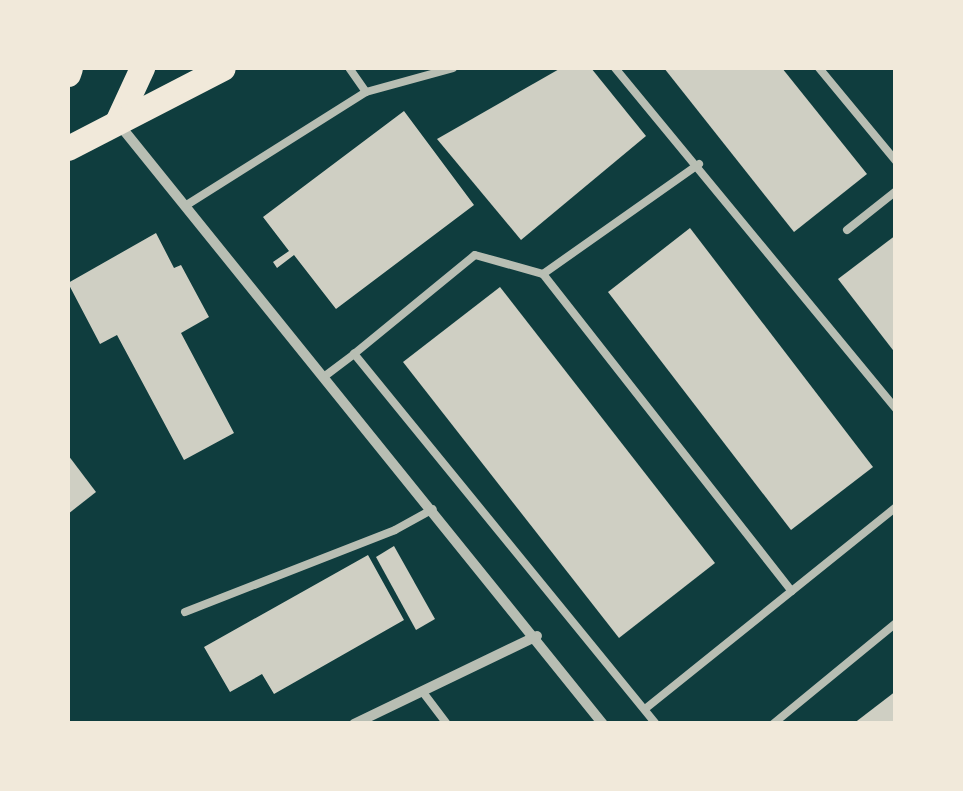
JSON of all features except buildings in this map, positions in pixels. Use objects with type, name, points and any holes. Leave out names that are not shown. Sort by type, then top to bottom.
[{"type":"main road","points":[[117,122],[142,68]]},
{"type":"main road","points":[[68,148],[224,68]]},
{"type":"street","points":[[117,122],[537,636],[603,724]]},
{"type":"street","points":[[354,724],[537,636]]},
{"type":"lane","points":[[349,68],[366,92]]},
{"type":"lane","points":[[186,206],[366,92],[453,68]]},
{"type":"lane","points":[[615,68],[699,164],[896,409]]},
{"type":"lane","points":[[820,68],[896,161]]},
{"type":"lane","points":[[544,274],[699,164]]},
{"type":"lane","points":[[847,230],[896,191]]},
{"type":"lane","points":[[325,376],[475,255],[544,274],[792,591]]},
{"type":"lane","points":[[354,354],[656,724]]},
{"type":"lane","points":[[644,710],[896,507]]},
{"type":"lane","points":[[185,612],[395,530],[433,509]]},
{"type":"lane","points":[[772,724],[896,623]]},
{"type":"lane","points":[[422,691],[447,724]]}]
